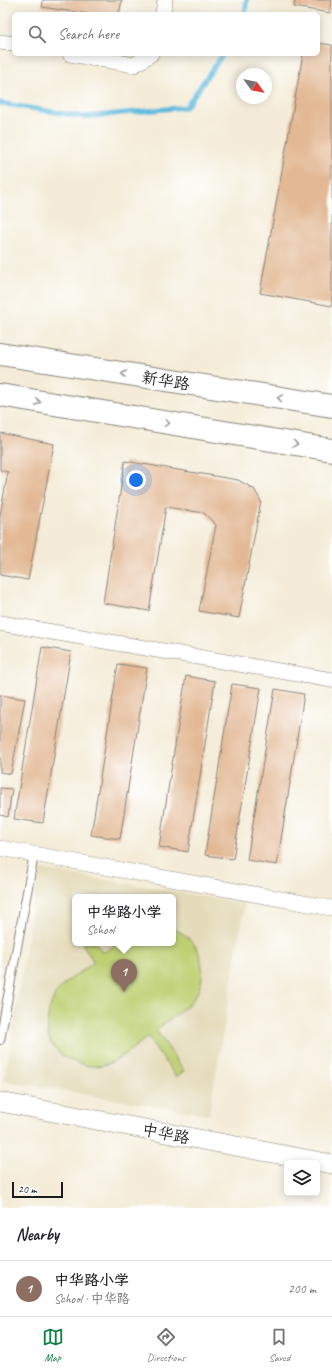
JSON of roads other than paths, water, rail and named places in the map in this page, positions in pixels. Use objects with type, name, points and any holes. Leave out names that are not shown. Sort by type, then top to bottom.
[{"type":"main road","name":"新华路","points":[[0,354],[332,406]]},
{"type":"main road","points":[[0,395],[332,450]]},
{"type":"street","points":[[163,12],[165,0]]},
{"type":"street","points":[[0,42],[12,44]]},
{"type":"street","points":[[82,56],[134,65],[148,56]]},
{"type":"street","points":[[0,623],[332,680]]},
{"type":"street","points":[[0,848],[331,908]]},
{"type":"street","name":"中华路","points":[[0,1102],[332,1164]]},
{"type":"lane","points":[[0,1040],[34,854]]},
{"type":"waterway","points":[[245,12],[247,0]]},
{"type":"waterway","points":[[0,103],[84,117],[186,107],[222,56]]},
{"type":"place","name":"中华路小学","points":[[124,992]]}]
